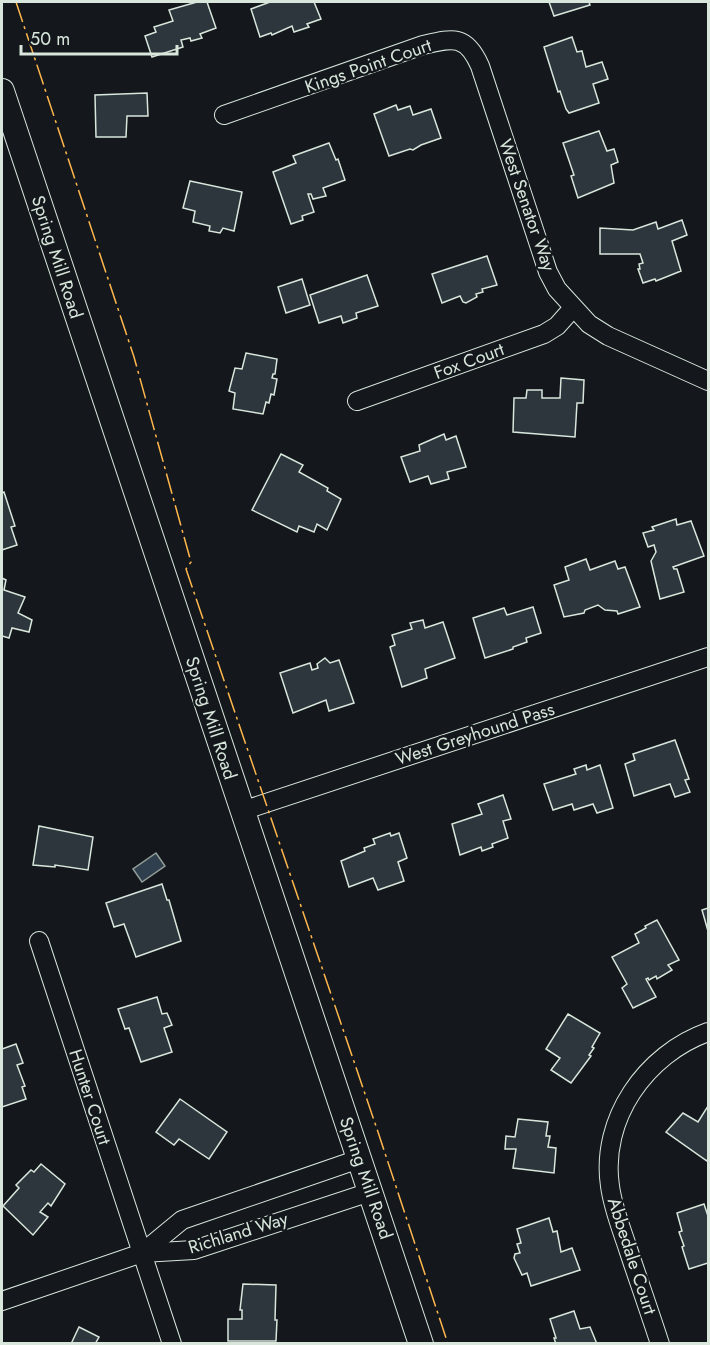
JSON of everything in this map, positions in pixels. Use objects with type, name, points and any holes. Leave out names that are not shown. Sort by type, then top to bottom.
[{"type":"street","name":"Kings Point Court","points":[[224,115],[423,45],[445,40],[463,42],[473,51],[498,121]]},
{"type":"street","name":"Spring Mill Road","points":[[2,91],[421,1344]]},
{"type":"street","name":"West Senator Way","points":[[498,121],[548,272],[573,308],[589,324],[608,336],[708,381]]},
{"type":"street","name":"Fox Court","points":[[357,401],[543,334],[557,326],[573,308]]},
{"type":"street","name":"West Greyhound Pass","points":[[242,811],[708,657]]},
{"type":"street","name":"Hunter Court","points":[[39,941],[172,1344]]},
{"type":"street","name":"Abbedale Court","points":[[660,1344],[613,1205],[608,1166],[611,1142],[628,1096],[643,1075],[661,1058],[708,1032]]},
{"type":"street","points":[[142,1253],[182,1221],[359,1159]]},
{"type":"street","name":"Richland Way","points":[[2,1301],[142,1253],[194,1250],[370,1192]]},
{"type":"water","points":[[156,853],[165,866],[142,882],[133,869]]},
{"type":"building","points":[[197,2],[207,2],[216,28],[200,34],[202,38],[191,41],[190,38],[181,40],[183,47],[152,57],[145,36],[156,32],[154,27],[173,21],[169,10]]},
{"type":"building","points":[[270,2],[314,2],[321,19],[307,24],[309,27],[294,32],[292,26],[272,35],[271,33],[260,37],[251,9]]},
{"type":"building","points":[[549,2],[589,2],[590,5],[554,16]]},
{"type":"building","points":[[572,37],[577,52],[582,51],[586,67],[602,62],[608,79],[593,84],[599,103],[569,113],[560,91],[558,92],[544,47]]},
{"type":"building","points":[[147,93],[148,116],[127,116],[126,137],[96,137],[95,95]]},
{"type":"building","points":[[396,105],[398,110],[410,106],[413,115],[431,109],[441,138],[413,150],[389,156],[374,114]]},
{"type":"building","points":[[599,131],[607,151],[614,149],[618,162],[611,165],[614,183],[578,198],[571,176],[574,175],[563,143]]},
{"type":"building","points":[[329,143],[336,160],[338,159],[345,180],[323,188],[326,196],[313,199],[311,194],[308,194],[314,212],[302,216],[303,220],[291,224],[273,172],[296,163],[293,156]]},
{"type":"building","points":[[190,181],[242,192],[234,231],[223,228],[220,233],[209,231],[210,226],[193,222],[195,211],[183,208]]},
{"type":"building","points":[[682,220],[687,235],[672,241],[681,271],[656,281],[655,279],[643,283],[638,269],[640,269],[639,264],[643,263],[640,254],[600,254],[600,228],[633,230],[656,222],[658,229]]},
{"type":"building","points":[[487,256],[497,285],[482,289],[483,292],[476,294],[477,297],[466,303],[460,296],[442,303],[432,274]]},
{"type":"building","points":[[367,275],[378,306],[356,313],[357,318],[343,323],[341,316],[319,323],[310,295]]},
{"type":"building","points":[[302,279],[310,305],[286,313],[278,287]]},
{"type":"building","points":[[246,353],[277,359],[275,374],[272,378],[277,379],[274,395],[271,394],[269,403],[266,402],[263,414],[233,409],[235,393],[229,391],[235,368],[242,369]]},
{"type":"building","points":[[561,378],[584,380],[583,403],[577,403],[575,437],[513,432],[514,398],[526,398],[527,390],[542,390],[542,398],[560,398]]},
{"type":"building","points":[[444,434],[446,440],[456,436],[466,467],[447,472],[449,479],[431,484],[428,476],[410,482],[401,457],[420,451],[419,445]]},
{"type":"building","points":[[281,454],[303,465],[299,472],[328,488],[327,491],[341,499],[327,530],[317,524],[314,532],[299,526],[297,532],[252,510]]},
{"type":"building","points":[[4,492],[15,526],[11,527],[17,545],[2,550],[2,493]]},
{"type":"building","points":[[676,519],[677,525],[691,521],[704,556],[673,567],[677,569],[684,592],[660,599],[651,561],[656,552],[654,545],[648,547],[643,533],[654,530],[652,527]]},
{"type":"building","points":[[586,559],[590,570],[615,561],[618,569],[625,567],[640,607],[618,614],[617,611],[605,610],[598,605],[585,610],[584,613],[564,617],[554,585],[569,580],[565,567]]},
{"type":"building","points":[[2,578],[6,580],[4,590],[25,597],[18,613],[32,620],[29,632],[12,628],[9,638],[2,636]]},
{"type":"building","points":[[533,607],[541,633],[526,638],[527,642],[513,649],[485,658],[473,618],[504,608],[507,615]]},
{"type":"building","points":[[423,620],[425,628],[443,622],[455,658],[425,669],[427,678],[402,687],[390,647],[395,645],[392,635],[412,629],[410,623]]},
{"type":"building","points":[[325,658],[330,663],[339,660],[354,703],[329,711],[326,700],[293,713],[280,673],[310,663],[312,670],[318,668],[317,664]]},
{"type":"building","points":[[675,740],[689,779],[685,780],[690,792],[675,797],[670,784],[634,796],[625,764],[635,760],[633,754]]},
{"type":"building","points":[[586,765],[587,770],[600,765],[613,808],[597,813],[593,804],[574,810],[572,804],[553,810],[544,784],[576,774],[574,769]]},
{"type":"building","points":[[503,795],[511,819],[503,821],[508,838],[482,851],[481,847],[460,855],[452,824],[482,814],[478,804]]},
{"type":"building","points":[[39,826],[93,837],[88,870],[55,865],[55,867],[33,865]]},
{"type":"building","points":[[390,833],[391,836],[399,833],[407,858],[398,862],[404,881],[378,890],[373,878],[349,887],[341,861],[365,851],[364,848],[375,844],[373,839]]},
{"type":"building","points":[[162,884],[181,941],[136,957],[124,924],[114,927],[106,903]]},
{"type":"building","points":[[708,908],[708,931],[702,910]]},
{"type":"building","points":[[657,920],[679,960],[668,965],[672,970],[657,979],[656,976],[649,980],[646,979],[656,997],[633,1008],[622,988],[627,984],[612,957],[639,943],[635,934]]},
{"type":"building","points":[[157,997],[162,1014],[167,1013],[172,1025],[164,1028],[172,1052],[141,1062],[129,1028],[125,1029],[118,1009]]},
{"type":"building","points":[[568,1014],[600,1033],[592,1047],[594,1048],[589,1055],[591,1056],[571,1083],[551,1070],[560,1058],[546,1049]]},
{"type":"building","points":[[16,1044],[23,1063],[17,1065],[25,1086],[22,1087],[26,1099],[2,1107],[2,1049]]},
{"type":"building","points":[[180,1099],[227,1132],[209,1159],[179,1139],[174,1145],[156,1132]]},
{"type":"building","points":[[708,1106],[707,1161],[666,1132],[683,1113],[698,1122]]},
{"type":"building","points":[[518,1119],[548,1122],[546,1136],[550,1136],[548,1147],[556,1148],[554,1173],[513,1168],[516,1149],[505,1149],[506,1136],[515,1137]]},
{"type":"building","points":[[41,1164],[65,1184],[51,1206],[48,1203],[40,1212],[48,1217],[33,1235],[3,1206],[19,1188],[16,1185],[31,1170],[34,1172]]},
{"type":"building","points":[[704,1204],[708,1216],[708,1263],[689,1269],[682,1247],[684,1246],[679,1232],[682,1231],[677,1213]]},
{"type":"building","points":[[549,1218],[553,1232],[557,1231],[561,1252],[572,1248],[580,1270],[531,1286],[527,1273],[522,1275],[514,1258],[515,1254],[520,1253],[517,1244],[521,1243],[517,1229]]},
{"type":"building","points":[[243,1284],[276,1285],[276,1341],[228,1341],[228,1319],[242,1319],[242,1310],[240,1310]]},
{"type":"building","points":[[574,1311],[580,1329],[590,1327],[597,1344],[556,1344],[550,1319]]},
{"type":"building","points":[[79,1327],[99,1337],[95,1344],[71,1344]]},
{"type":"power","points":[[16,2],[134,357],[191,562],[186,569],[448,1344]]}]
